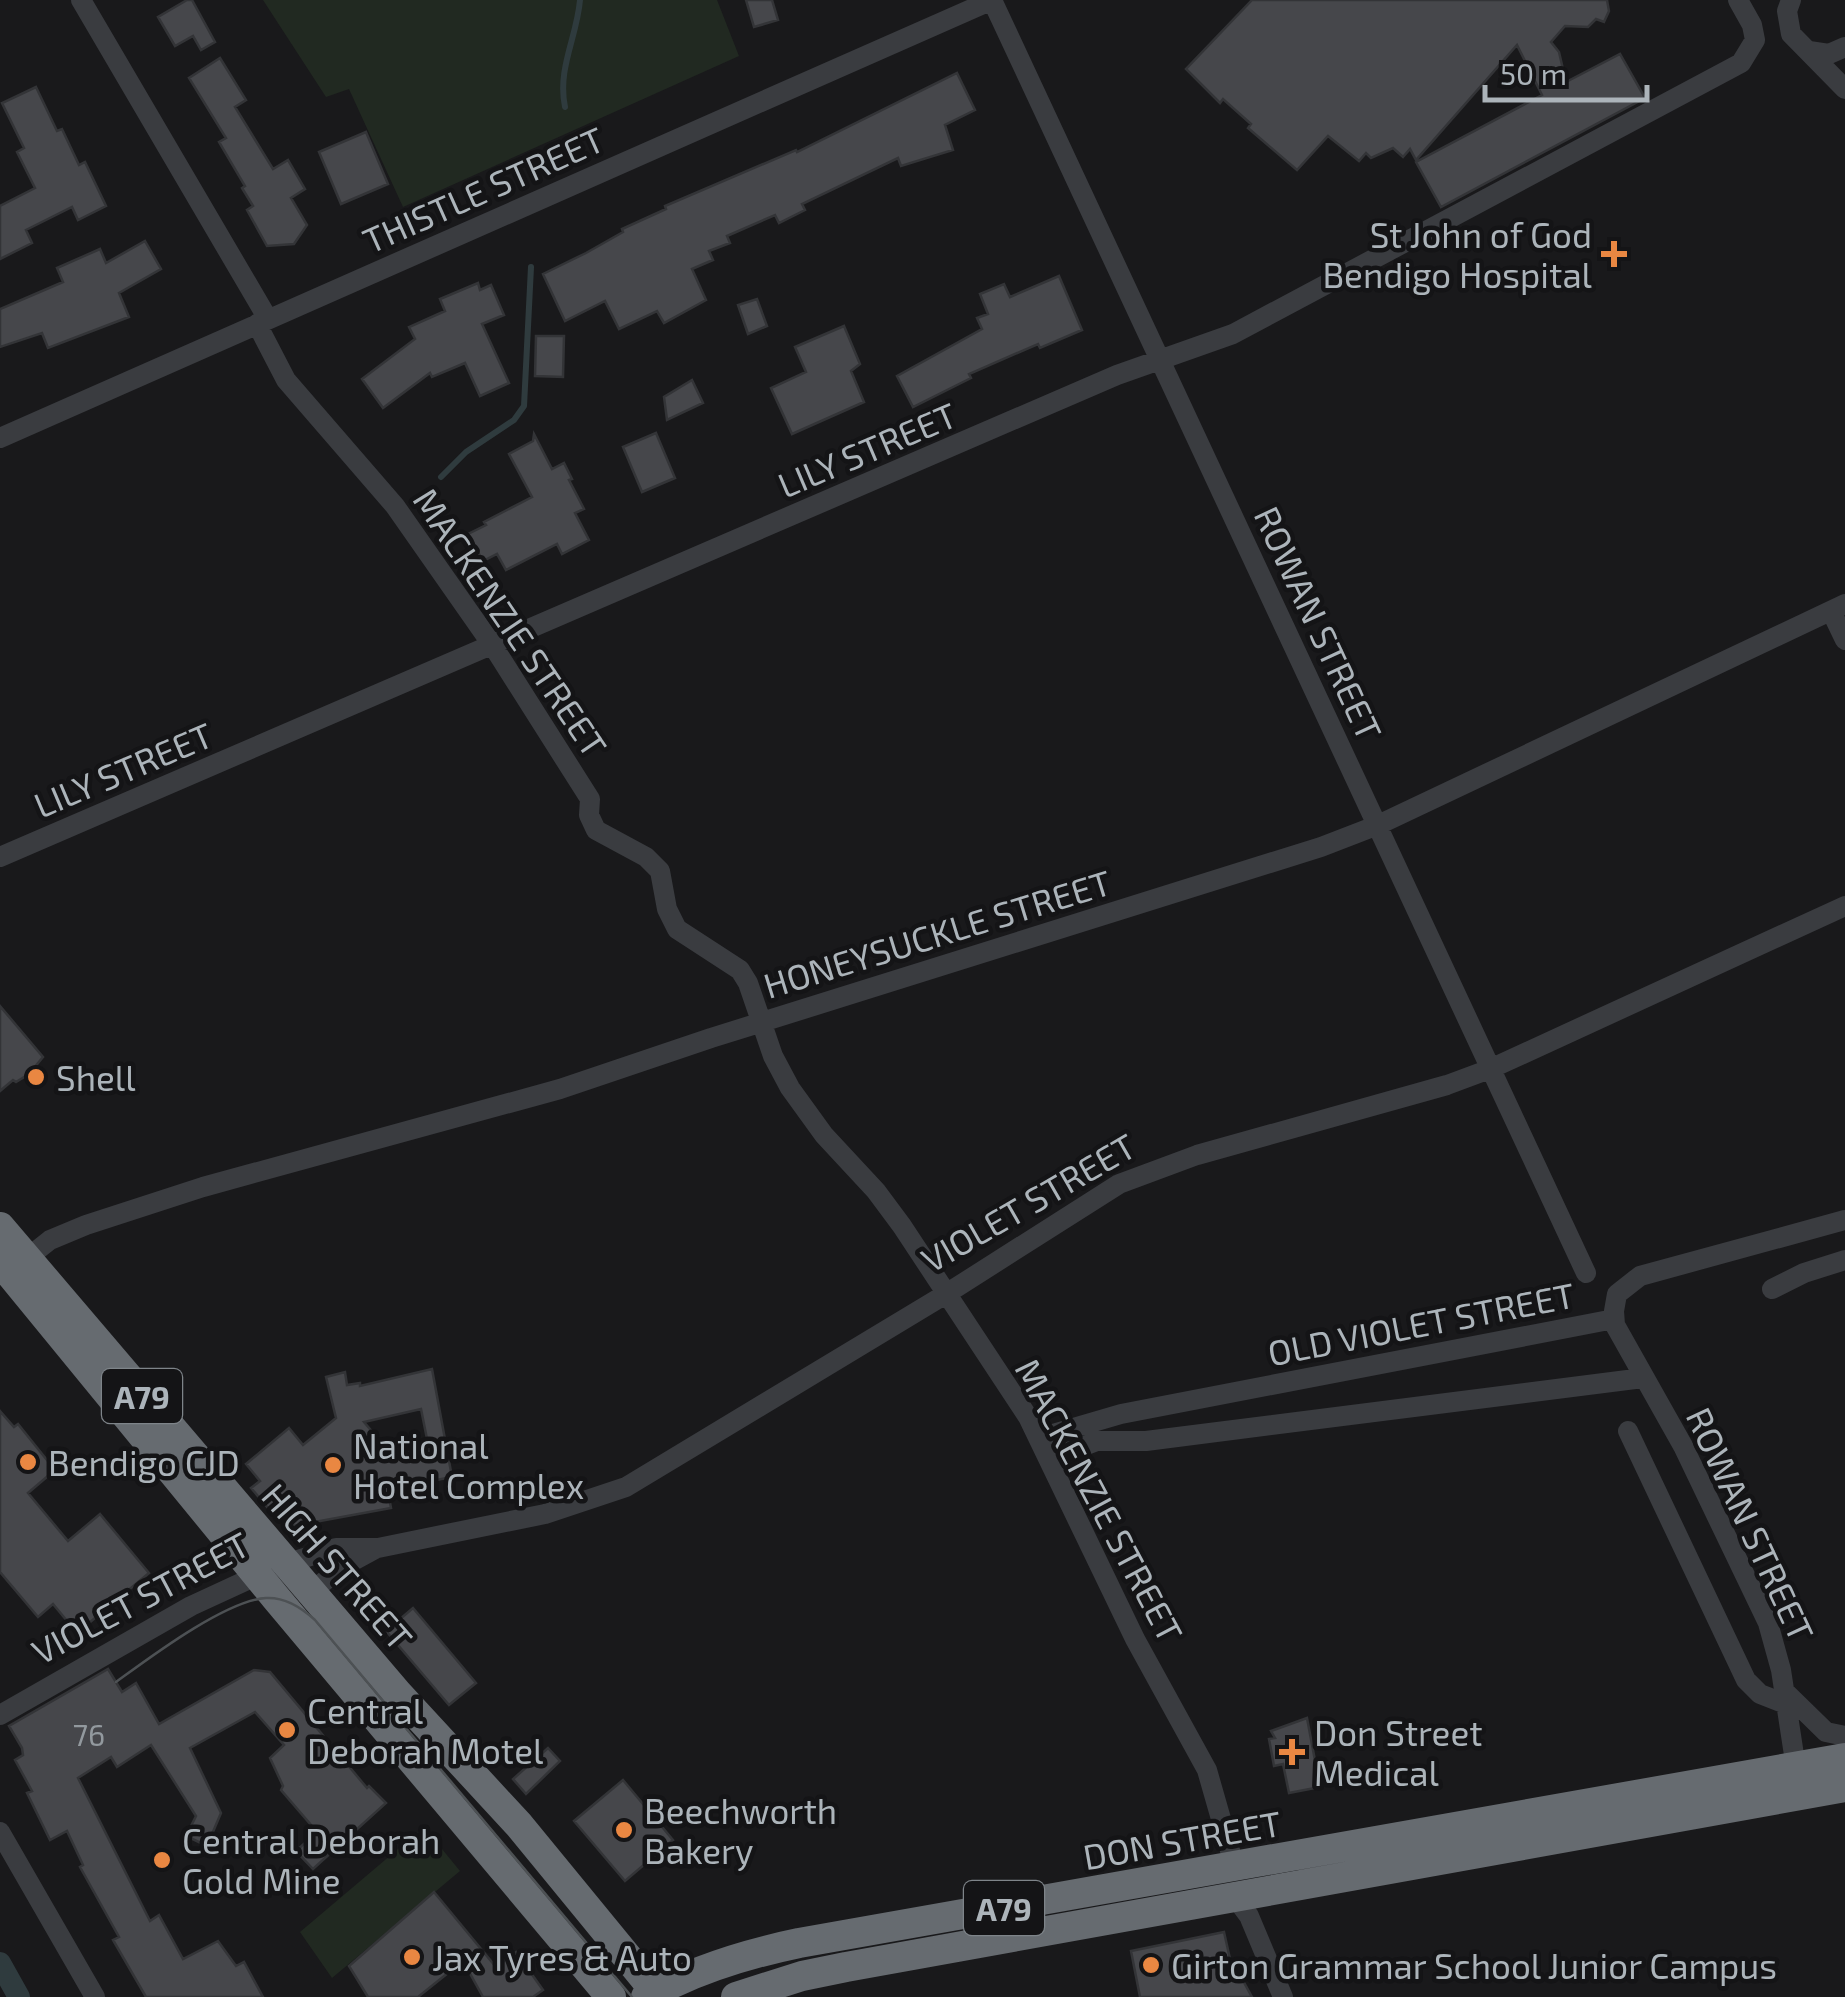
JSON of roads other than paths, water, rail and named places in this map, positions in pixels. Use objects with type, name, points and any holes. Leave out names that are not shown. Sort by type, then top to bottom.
[{"type":"highway","name":"HIGH STREET","points":[[0,1228],[9,1269],[272,1569],[396,1739],[611,1997]]},
{"type":"highway","name":"HIGH STREET","points":[[299,1602],[417,1716],[519,1824],[654,1995]]},
{"type":"highway","points":[[396,1739],[417,1716]]},
{"type":"highway","name":"DON STREET","points":[[1240,1886],[1845,1758]]},
{"type":"highway","name":"DON STREET","points":[[654,1995],[680,1979],[772,1948],[1240,1886],[1845,1788]]},
{"type":"highway","name":"DON STREET","points":[[736,1997],[780,1982],[1160,1895]]},
{"type":"street","name":"MACKENZIE STREET","points":[[82,0],[263,322],[292,389],[376,481],[493,646],[590,799],[589,815],[596,830],[646,856],[660,871],[667,909],[677,929],[740,970],[777,1064],[802,1106],[886,1204],[1040,1438],[1135,1639],[1208,1770],[1240,1886],[1283,1997]]},
{"type":"street","name":"THISTLE STREET","points":[[0,438],[992,0]]},
{"type":"street","name":"ROWAN STREET","points":[[992,0],[1586,1274]]},
{"type":"street","name":"LILY STREET","points":[[0,857],[1117,375],[1233,334],[1740,63],[1752,48],[1754,33],[1738,0]]},
{"type":"street","points":[[1788,4],[1790,34],[1845,89]]},
{"type":"street","points":[[1807,50],[1829,54],[1845,47]]},
{"type":"street","points":[[1838,608],[1845,640]]},
{"type":"street","name":"HONEYSUCKLE STREET","points":[[9,1269],[50,1240],[203,1186],[560,1090],[760,1022],[1321,847],[1378,824],[1838,608]]},
{"type":"street","name":"VIOLET STREET","points":[[0,1715],[190,1606],[272,1569],[336,1548],[378,1548],[545,1514],[602,1498],[691,1450],[1094,1199],[1144,1173],[1490,1069],[1845,906]]},
{"type":"street","name":"OLD VIOLET STREET","points":[[1040,1438],[1122,1414],[1614,1319],[1618,1294],[1640,1276],[1845,1220]]},
{"type":"street","points":[[1772,1289],[1804,1273],[1845,1260]]},
{"type":"street","name":"ROWAN STREET","points":[[1614,1319],[1692,1463],[1768,1623],[1778,1653],[1796,1768]]},
{"type":"street","name":"OLD VIOLET STREET","points":[[1050,1459],[1097,1441],[1146,1442],[1643,1378]]},
{"type":"street","points":[[1628,1431],[1746,1680],[1760,1694],[1785,1698],[1826,1732],[1845,1736]]},
{"type":"street","name":"VIOLET STREET","points":[[299,1602],[342,1567],[378,1548]]},
{"type":"street","points":[[0,1832],[96,1997]]},
{"type":"waterway","points":[[565,107],[565,66],[580,0]]},
{"type":"waterway","points":[[441,477],[466,452],[514,420],[524,406],[531,267]]},
{"type":"waterway","points":[[0,1963],[19,1997]]},
{"type":"tram line","points":[[116,1682],[188,1632],[249,1601],[280,1599],[298,1607],[315,1620],[632,1997]]},
{"type":"place","name":"St John of God Bendigo Hospital","points":[[1614,254]]},
{"type":"place","name":"Shell","points":[[36,1077]]},
{"type":"place","name":"Bendigo CJD","points":[[28,1462]]},
{"type":"place","name":"National Hotel Complex","points":[[333,1465]]},
{"type":"place","name":"Central Deborah Motel","points":[[287,1730]]},
{"type":"place","name":"Don Street Medical","points":[[1292,1752]]},
{"type":"place","name":"Beechworth Bakery","points":[[624,1830]]},
{"type":"place","name":"Central Deborah Gold Mine","points":[[162,1860]]},
{"type":"place","name":"Jax Tyres & Auto","points":[[412,1957]]},
{"type":"place","name":"Girton Grammar School Junior Campus","points":[[1151,1965]]}]
